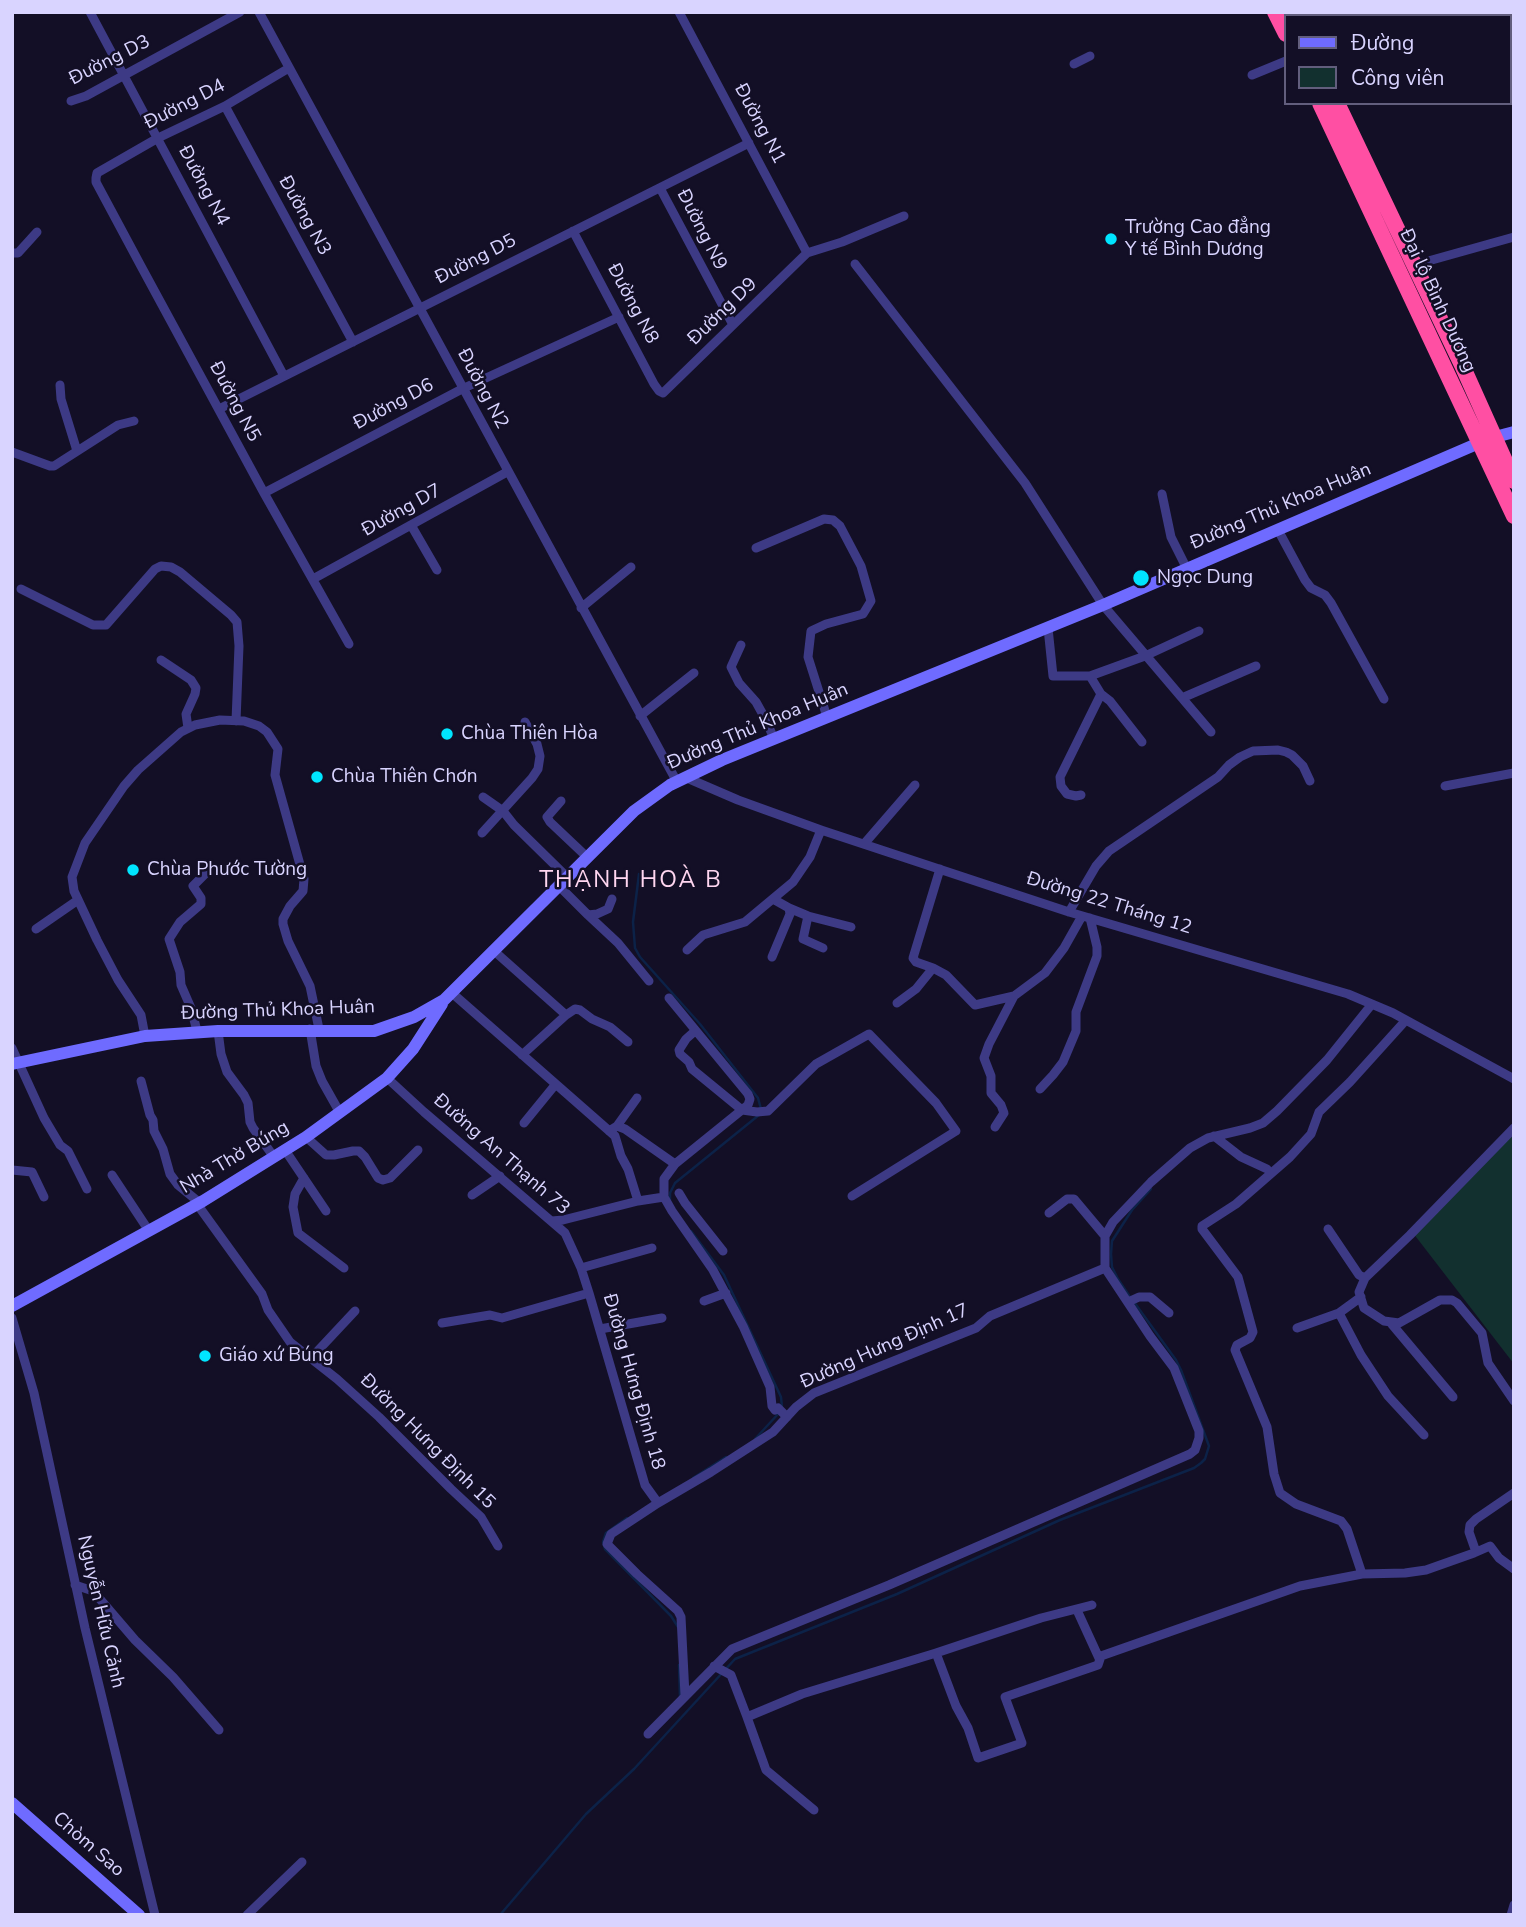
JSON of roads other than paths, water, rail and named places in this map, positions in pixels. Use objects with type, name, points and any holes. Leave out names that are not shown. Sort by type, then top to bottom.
[{"type":"highway","points":[[1275,12],[1284,30]]},
{"type":"highway","name":"Đại lộ Bình Dương","points":[[1321,105],[1514,516]]},
{"type":"highway","name":"Đại lộ Bình Dương","points":[[1338,105],[1514,481]]},
{"type":"highway","points":[[1479,443],[1495,437]]},
{"type":"main road","points":[[1495,437],[1514,432]]},
{"type":"main road","name":"Đường Thủ Khoa Huân","points":[[15,1062],[145,1036],[197,1031],[374,1031],[414,1017],[448,997],[635,811],[682,780],[722,760],[1103,605],[1479,443]]},
{"type":"main road","name":"Nhà Thờ Búng","points":[[12,1306],[198,1204],[340,1113],[387,1077],[413,1049],[448,997]]},
{"type":"main road","name":"Chòm Sao","points":[[12,1803],[139,1915]]},
{"type":"street","name":"Đường N4","points":[[90,12],[284,376]]},
{"type":"street","name":"Đường D3","points":[[71,101],[86,96],[240,12]]},
{"type":"street","name":"Đường N2","points":[[259,12],[640,716],[682,780]]},
{"type":"street","name":"Đường N1","points":[[679,12],[807,253]]},
{"type":"street","points":[[1074,64],[1090,56]]},
{"type":"street","points":[[1252,75],[1284,62]]},
{"type":"street","name":"Đường D4","points":[[97,173],[158,138],[225,106],[289,68]]},
{"type":"street","name":"Đường N3","points":[[225,106],[353,342]]},
{"type":"street","name":"Đường D5","points":[[219,409],[749,143]]},
{"type":"street","name":"Đường N5","points":[[97,173],[96,182],[349,644]]},
{"type":"street","name":"Đường N9","points":[[660,188],[733,325]]},
{"type":"street","points":[[807,253],[842,242],[904,216]]},
{"type":"street","name":"Đường N8","points":[[573,231],[654,384],[661,392]]},
{"type":"street","points":[[12,253],[18,253],[37,232]]},
{"type":"street","points":[[1414,265],[1514,237]]},
{"type":"street","name":"Đường D9","points":[[661,392],[668,390],[807,253]]},
{"type":"street","points":[[855,264],[1025,483],[1103,605],[1211,732]]},
{"type":"street","name":"Đường D6","points":[[264,493],[462,389],[619,317]]},
{"type":"street","points":[[60,385],[61,399],[77,451]]},
{"type":"street","points":[[12,452],[54,466],[118,425],[134,421]]},
{"type":"street","name":"Đường D7","points":[[313,579],[507,472]]},
{"type":"street","points":[[1162,494],[1171,537],[1187,569]]},
{"type":"street","points":[[756,548],[824,519],[833,520],[840,526],[861,566],[871,601],[863,614],[811,631],[808,657],[827,718]]},
{"type":"street","points":[[411,525],[436,570]]},
{"type":"street","points":[[1278,530],[1304,580],[1311,588],[1325,595],[1331,603],[1384,699]]},
{"type":"street","points":[[21,589],[93,625],[106,625],[155,569],[161,566],[171,567],[180,572],[237,622],[239,646],[236,721]]},
{"type":"street","points":[[581,608],[631,567]]},
{"type":"street","points":[[1048,628],[1054,676],[1090,676],[1145,656],[1199,631]]},
{"type":"street","points":[[741,645],[731,667],[739,682],[756,702],[774,739]]},
{"type":"street","points":[[161,660],[191,680],[195,688],[186,714],[188,728]]},
{"type":"street","points":[[1182,698],[1256,666]]},
{"type":"street","points":[[640,716],[694,673]]},
{"type":"street","points":[[1090,676],[1101,694],[1111,701],[1142,742]]},
{"type":"street","points":[[1081,795],[1067,794],[1061,786],[1060,777],[1101,694]]},
{"type":"street","points":[[145,1036],[141,1015],[118,980],[78,900],[72,877],[85,843],[124,786],[163,746],[195,725],[220,720],[244,721],[259,726],[267,732],[278,749],[275,775],[304,879],[303,891],[290,906],[283,925],[310,986],[316,1066],[340,1113]]},
{"type":"street","points":[[482,834],[532,778],[540,764],[537,744],[525,722]]},
{"type":"street","points":[[1069,912],[1096,866],[1109,851],[1218,777],[1240,757],[1253,751],[1286,752],[1303,766],[1310,781]]},
{"type":"street","points":[[1445,786],[1514,773]]},
{"type":"street","name":"Đường 22 Tháng 12","points":[[682,780],[821,830],[1069,912],[1348,994],[1406,1020],[1514,1079]]},
{"type":"street","points":[[864,844],[915,785]]},
{"type":"street","points":[[484,797],[503,811],[588,915],[618,943],[649,981]]},
{"type":"street","points":[[561,801],[547,817],[587,857]]},
{"type":"street","points":[[687,950],[702,935],[745,922],[793,882],[803,870],[821,830]]},
{"type":"street","points":[[940,869],[914,958],[916,962],[946,975],[975,1005],[1014,996],[1045,973],[1086,917]]},
{"type":"street","points":[[197,1031],[169,939],[180,922],[201,904],[201,898],[193,886],[205,874]]},
{"type":"street","points":[[588,915],[608,909],[612,899]]},
{"type":"street","points":[[773,899],[808,916],[851,927]]},
{"type":"street","points":[[36,929],[78,900]]},
{"type":"street","points":[[772,957],[790,914],[789,908]]},
{"type":"street","points":[[808,916],[803,939],[823,948]]},
{"type":"street","points":[[1040,1088],[1063,1062],[1076,1031],[1076,1012],[1097,956],[1097,947],[1086,917]]},
{"type":"street","points":[[494,950],[566,1016]]},
{"type":"street","points":[[897,1003],[916,989],[933,968]]},
{"type":"street","points":[[995,1127],[1004,1113],[1002,1105],[991,1093],[991,1076],[984,1058],[1014,996]]},
{"type":"street","points":[[448,997],[522,1055],[555,1085],[613,1128],[625,1129],[675,1164]]},
{"type":"street","points":[[664,1197],[664,1179],[675,1164],[748,1105],[750,1100],[748,1094],[669,998]]},
{"type":"street","points":[[648,1734],[732,1649],[889,1585],[1190,1454],[1198,1444],[1199,1431],[1174,1368],[1150,1336],[1132,1300],[1105,1268],[1105,1236],[1113,1223],[1161,1171],[1190,1147],[1214,1136],[1250,1128],[1270,1117],[1327,1060],[1372,1004]]},
{"type":"street","points":[[522,1055],[572,1010],[580,1010],[614,1030],[628,1042]]},
{"type":"street","points":[[1362,1574],[1341,1521],[1296,1504],[1280,1493],[1274,1474],[1267,1427],[1235,1350],[1237,1345],[1251,1338],[1253,1332],[1238,1277],[1202,1228],[1236,1204],[1290,1157],[1311,1134],[1319,1112],[1406,1020]]},
{"type":"street","points":[[218,1031],[227,1072],[248,1103],[253,1128],[304,1178],[326,1211]]},
{"type":"street","points":[[695,1031],[679,1051],[682,1057],[692,1069],[741,1110],[768,1111],[816,1063],[869,1034],[936,1103],[956,1131],[852,1196]]},
{"type":"street","points":[[12,1048],[15,1062],[44,1118],[60,1144],[68,1151],[87,1189]]},
{"type":"street","name":"Đường An Thạnh 73","points":[[387,1077],[565,1233],[581,1268]]},
{"type":"street","name":"Đường Hưng Định 15","points":[[141,1081],[154,1131],[163,1149],[170,1174],[198,1204],[261,1294],[268,1310],[290,1342],[379,1417],[481,1517],[498,1546]]},
{"type":"street","points":[[524,1124],[555,1085]]},
{"type":"street","points":[[613,1128],[637,1098]]},
{"type":"street","points":[[613,1128],[638,1201]]},
{"type":"street","points":[[1514,1128],[1365,1278],[1359,1292],[1364,1308],[1384,1321],[1399,1323],[1440,1300],[1457,1303],[1482,1333],[1488,1363],[1514,1401]]},
{"type":"street","points":[[1214,1136],[1241,1157],[1267,1169]]},
{"type":"street","points":[[306,1137],[326,1155],[359,1151],[378,1178],[383,1180],[390,1178],[418,1150]]},
{"type":"street","points":[[12,1170],[32,1172],[44,1197]]},
{"type":"street","points":[[111,1175],[149,1231]]},
{"type":"street","points":[[472,1195],[500,1177]]},
{"type":"street","points":[[304,1178],[295,1194],[293,1207],[298,1233],[344,1268]]},
{"type":"street","points":[[679,1193],[677,1208],[743,1325],[768,1380],[772,1406],[787,1417]]},
{"type":"street","points":[[552,1221],[664,1197],[723,1251]]},
{"type":"street","points":[[1049,1213],[1067,1199],[1074,1199],[1105,1236]]},
{"type":"street","points":[[1328,1229],[1359,1275],[1365,1278]]},
{"type":"street","points":[[581,1268],[652,1248]]},
{"type":"street","name":"Đường Hưng Định 18","points":[[581,1268],[645,1485],[657,1503]]},
{"type":"street","name":"Đường Hưng Định 17","points":[[685,1695],[681,1617],[678,1611],[607,1544],[611,1534],[773,1432],[796,1407],[814,1393],[976,1328],[990,1316],[1105,1268]]},
{"type":"street","points":[[442,1323],[490,1315],[502,1318],[589,1293]]},
{"type":"street","points":[[704,1301],[726,1293]]},
{"type":"street","points":[[1132,1300],[1142,1296],[1150,1297],[1169,1313]]},
{"type":"street","points":[[1297,1328],[1339,1313],[1361,1297]]},
{"type":"street","points":[[311,1358],[355,1311]]},
{"type":"street","points":[[1339,1313],[1361,1355],[1388,1396],[1424,1435]]},
{"type":"street","name":"Nguyễn Hữu Cảnh","points":[[12,1318],[34,1393],[113,1749],[155,1915]]},
{"type":"street","points":[[600,1329],[662,1318]]},
{"type":"street","points":[[1391,1322],[1453,1397]]},
{"type":"street","points":[[1476,1552],[1469,1532],[1471,1525],[1476,1518],[1514,1493]]},
{"type":"street","points":[[1099,1658],[1300,1586],[1362,1574],[1426,1570],[1490,1546],[1499,1558],[1514,1569]]},
{"type":"street","points":[[75,1585],[93,1591],[219,1730]]},
{"type":"street","points":[[747,1717],[802,1694],[936,1653],[1028,1621],[1092,1605]]},
{"type":"street","points":[[936,1653],[978,1758],[1022,1743],[1005,1696],[1098,1665],[1099,1658],[1077,1610]]},
{"type":"street","points":[[716,1668],[731,1675],[766,1770],[814,1810]]},
{"type":"street","points":[[247,1915],[302,1862]]},
{"type":"street","points":[[1511,1915],[1514,1905]]},
{"type":"waterway","points":[[639,874],[633,922],[635,948],[758,1098],[761,1109]]},
{"type":"waterway","points":[[670,1200],[675,1183],[759,1115]]},
{"type":"waterway","points":[[1130,1297],[1112,1267],[1112,1241],[1132,1210],[1151,1189]]},
{"type":"waterway","points":[[691,1231],[724,1275],[781,1397],[782,1407]]},
{"type":"waterway","points":[[500,1915],[586,1814],[634,1769],[735,1659],[897,1594],[1060,1520],[1201,1463],[1209,1446],[1181,1370],[1134,1302]]},
{"type":"waterway","points":[[755,1439],[779,1413]]},
{"type":"waterway","points":[[693,1478],[726,1457]]},
{"type":"waterway","points":[[627,1518],[606,1533],[603,1542],[605,1549],[671,1616],[678,1627]]},
{"type":"waterway","points":[[679,1665],[680,1697]]},
{"type":"place","name":"Trường Cao đẳng Y tế Bình Dương","points":[[1111,239]]},
{"type":"place","name":"Ngọc Dung","points":[[1141,578]]},
{"type":"place","name":"Chùa Thiên Hòa","points":[[447,734]]},
{"type":"place","name":"Chùa Thiên Chơn","points":[[317,777]]},
{"type":"place","name":"Chùa Phước Tường","points":[[133,870]]},
{"type":"place","name":"Giáo xứ Búng","points":[[205,1356]]},
{"type":"district","name":"THẠNH HOÀ B","points":[[631,881]]}]
